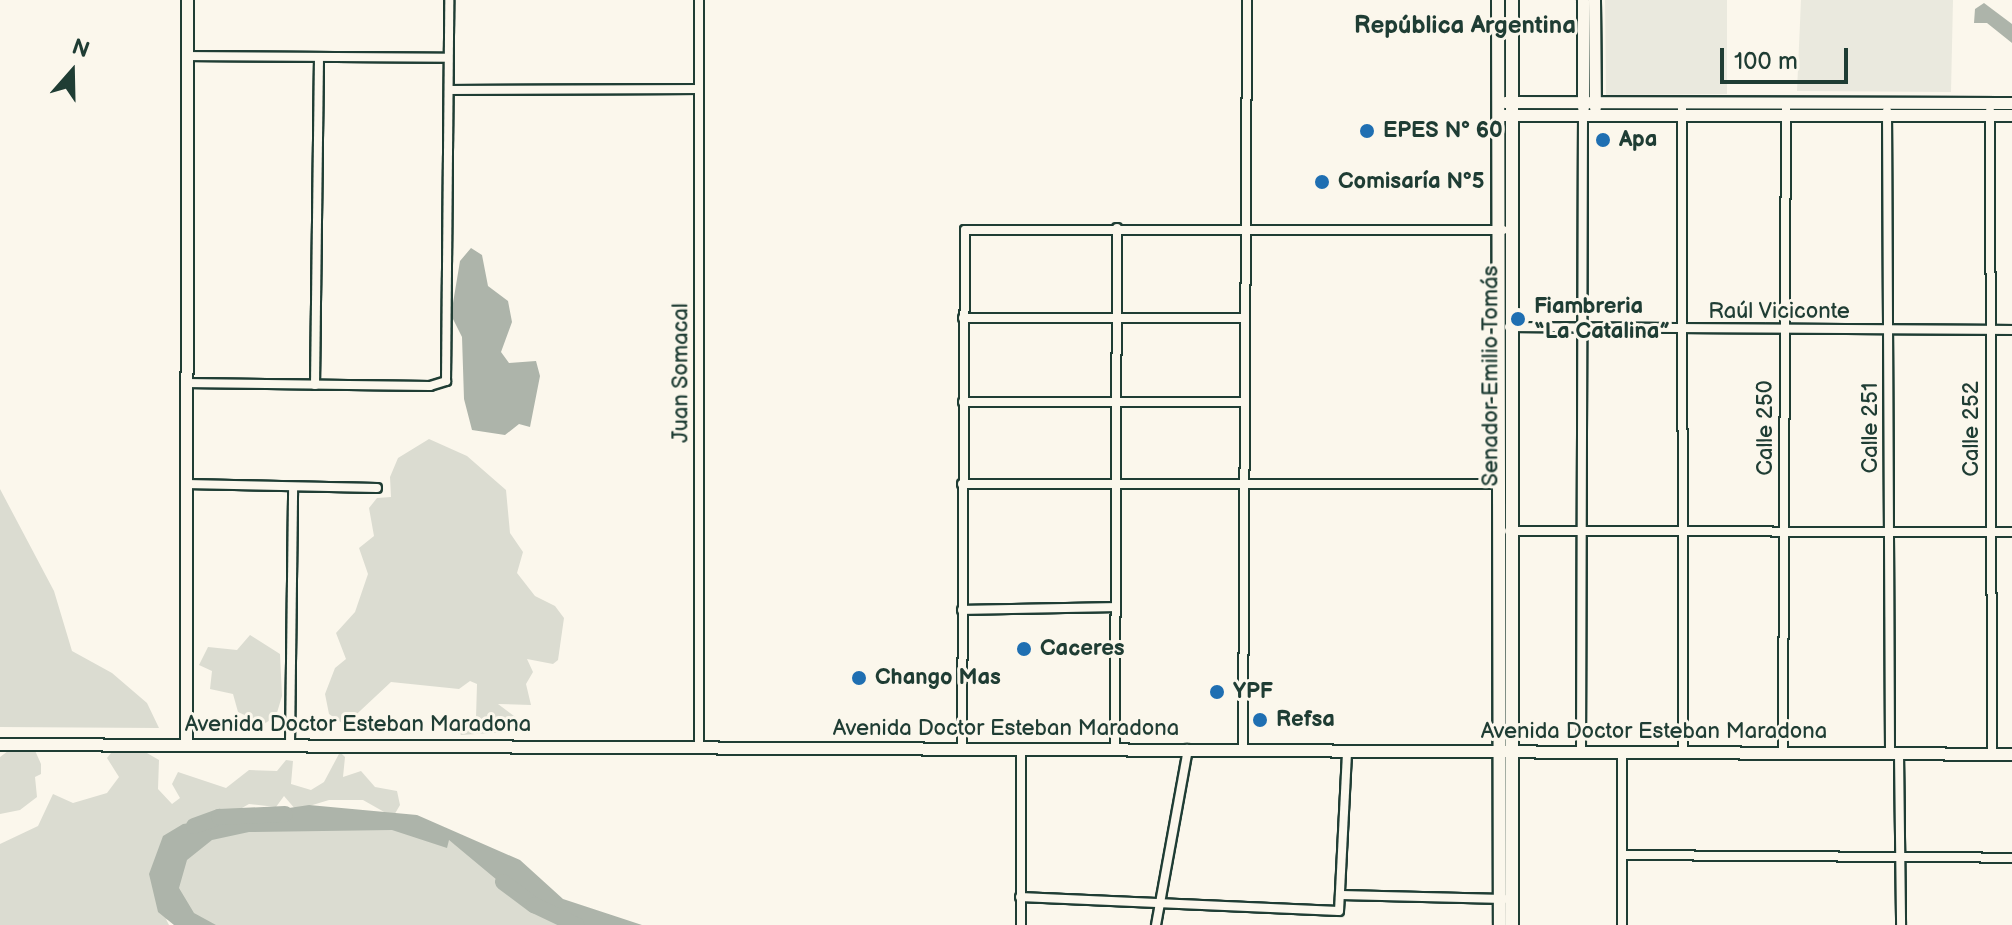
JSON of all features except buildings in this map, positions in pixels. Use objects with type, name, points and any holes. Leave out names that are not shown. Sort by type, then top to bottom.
[{"type":"main road","points":[[186,744],[187,0]]},
{"type":"main road","name":"Senador Emilio Tomás","points":[[1498,0],[1497,230],[1504,327],[1508,752],[1506,899]]},
{"type":"main road","name":"Senador Emilio Tomás","points":[[1505,531],[1499,484],[1504,327],[1511,230],[1512,0]]},
{"type":"main road","points":[[1583,0],[1589,109]]},
{"type":"main road","points":[[1589,109],[1594,0]]},
{"type":"main road","points":[[1990,109],[2012,103]]},
{"type":"main road","points":[[1498,109],[1990,109],[2012,115]]},
{"type":"main road","name":"Avenida Doctor Esteban Maradona","points":[[0,744],[2012,754]]},
{"type":"main road","points":[[1500,925],[1506,899]]},
{"type":"main road","points":[[1506,899],[1512,925]]},
{"type":"street","points":[[185,383],[430,386],[446,381],[449,90],[446,58],[449,0]]},
{"type":"street","name":"Juan Somacal","points":[[699,0],[699,747]]},
{"type":"street","points":[[1243,750],[1247,0]]},
{"type":"street","points":[[186,56],[446,58]]},
{"type":"street","points":[[315,385],[319,57]]},
{"type":"street","points":[[449,90],[698,89]]},
{"type":"street","points":[[1682,108],[1683,753]]},
{"type":"street","name":"Calle 251","points":[[1887,108],[1889,531],[1901,925]]},
{"type":"street","points":[[1581,752],[1580,329],[1589,109]]},
{"type":"street","name":"Calle 250","points":[[1783,753],[1786,109]]},
{"type":"street","name":"Calle 252","points":[[1990,109],[1992,754]]},
{"type":"street","points":[[1115,750],[1117,228]]},
{"type":"street","points":[[962,749],[965,230],[1511,230]]},
{"type":"street","points":[[963,318],[1244,318]]},
{"type":"street","name":"Raúl Viciconte","points":[[1504,327],[2012,330]]},
{"type":"street","points":[[963,402],[1244,402]]},
{"type":"street","points":[[186,484],[293,490],[377,488]]},
{"type":"street","points":[[962,484],[1499,484]]},
{"type":"street","points":[[290,744],[293,490]]},
{"type":"street","points":[[1505,531],[2012,532]]},
{"type":"street","points":[[962,610],[1115,607]]},
{"type":"street","points":[[1021,749],[1021,925]]},
{"type":"street","points":[[1156,925],[1163,900],[1188,749]]},
{"type":"street","points":[[1020,897],[1163,900],[1339,911],[1347,751]]},
{"type":"street","points":[[1622,752],[1622,925]]},
{"type":"street","points":[[1622,855],[2012,858]]},
{"type":"street","points":[[1341,895],[1506,899]]},
{"type":"shaded area","points":[[1605,0],[1727,0],[1727,94],[1606,95]]},
{"type":"shaded area","points":[[1801,0],[1953,0],[1951,92],[1797,91]]},
{"type":"shaded area","points":[[1984,3],[2012,24],[2012,43],[1987,23],[1974,23],[1975,9]]},
{"type":"shaded area","points":[[471,248],[482,255],[488,286],[508,301],[512,322],[501,352],[509,363],[536,361],[540,376],[530,427],[519,424],[505,435],[472,430],[464,399],[462,337],[451,315],[460,261]]},
{"type":"shaded area","points":[[429,439],[467,456],[506,490],[510,533],[523,552],[517,573],[535,596],[555,606],[564,618],[558,660],[553,664],[527,659],[533,672],[526,684],[531,705],[498,704],[526,725],[521,731],[461,735],[457,729],[476,718],[477,684],[470,681],[459,689],[391,682],[345,725],[329,714],[325,694],[335,668],[346,659],[336,633],[355,612],[368,574],[359,548],[374,536],[369,508],[377,498],[391,497],[390,477],[398,458]]},
{"type":"shaded area","points":[[0,489],[54,591],[72,651],[112,673],[147,703],[159,728],[0,727]]},
{"type":"shaded area","points":[[250,635],[280,654],[282,696],[276,716],[264,724],[238,712],[233,694],[210,689],[212,671],[199,665],[208,647],[237,650]]},
{"type":"shaded area","points":[[33,746],[41,764],[41,774],[35,777],[37,797],[20,810],[0,814],[0,757],[12,748],[33,751]]},
{"type":"shaded area","points":[[140,749],[159,760],[158,789],[172,804],[180,798],[172,784],[178,772],[226,788],[249,770],[277,771],[286,760],[293,761],[291,784],[311,790],[324,782],[340,752],[345,757],[343,777],[361,771],[375,787],[397,791],[400,805],[393,817],[363,800],[329,800],[296,810],[284,796],[276,807],[249,804],[226,817],[371,821],[448,839],[534,905],[576,925],[187,925],[166,919],[169,925],[0,925],[0,844],[38,826],[53,794],[73,803],[107,793],[119,777],[107,758],[111,753]]},
{"type":"shaded area","points":[[309,805],[417,815],[520,860],[563,899],[642,925],[576,925],[509,890],[449,840],[447,848],[392,830],[249,832],[212,840],[187,860],[179,888],[194,913],[216,925],[174,925],[158,912],[149,874],[163,836],[183,824]]},
{"type":"waterway","points":[[194,826],[219,817],[285,814]]},
{"type":"waterway","points":[[503,882],[534,905],[576,925]]},
{"type":"place","name":"EPES Nº 60","points":[[1367,131]]},
{"type":"place","name":"Apa","points":[[1603,140]]},
{"type":"place","name":"Comisaría Nº5","points":[[1322,182]]},
{"type":"place","name":"Fiambreria “La Catalina”","points":[[1518,319]]},
{"type":"place","name":"Caceres","points":[[1024,649]]},
{"type":"place","name":"Chango Mas","points":[[859,678]]},
{"type":"place","name":"YPF","points":[[1217,692]]},
{"type":"place","name":"Refsa","points":[[1260,720]]},
{"type":"district","name":"República Argentina","points":[[1465,26]]}]
